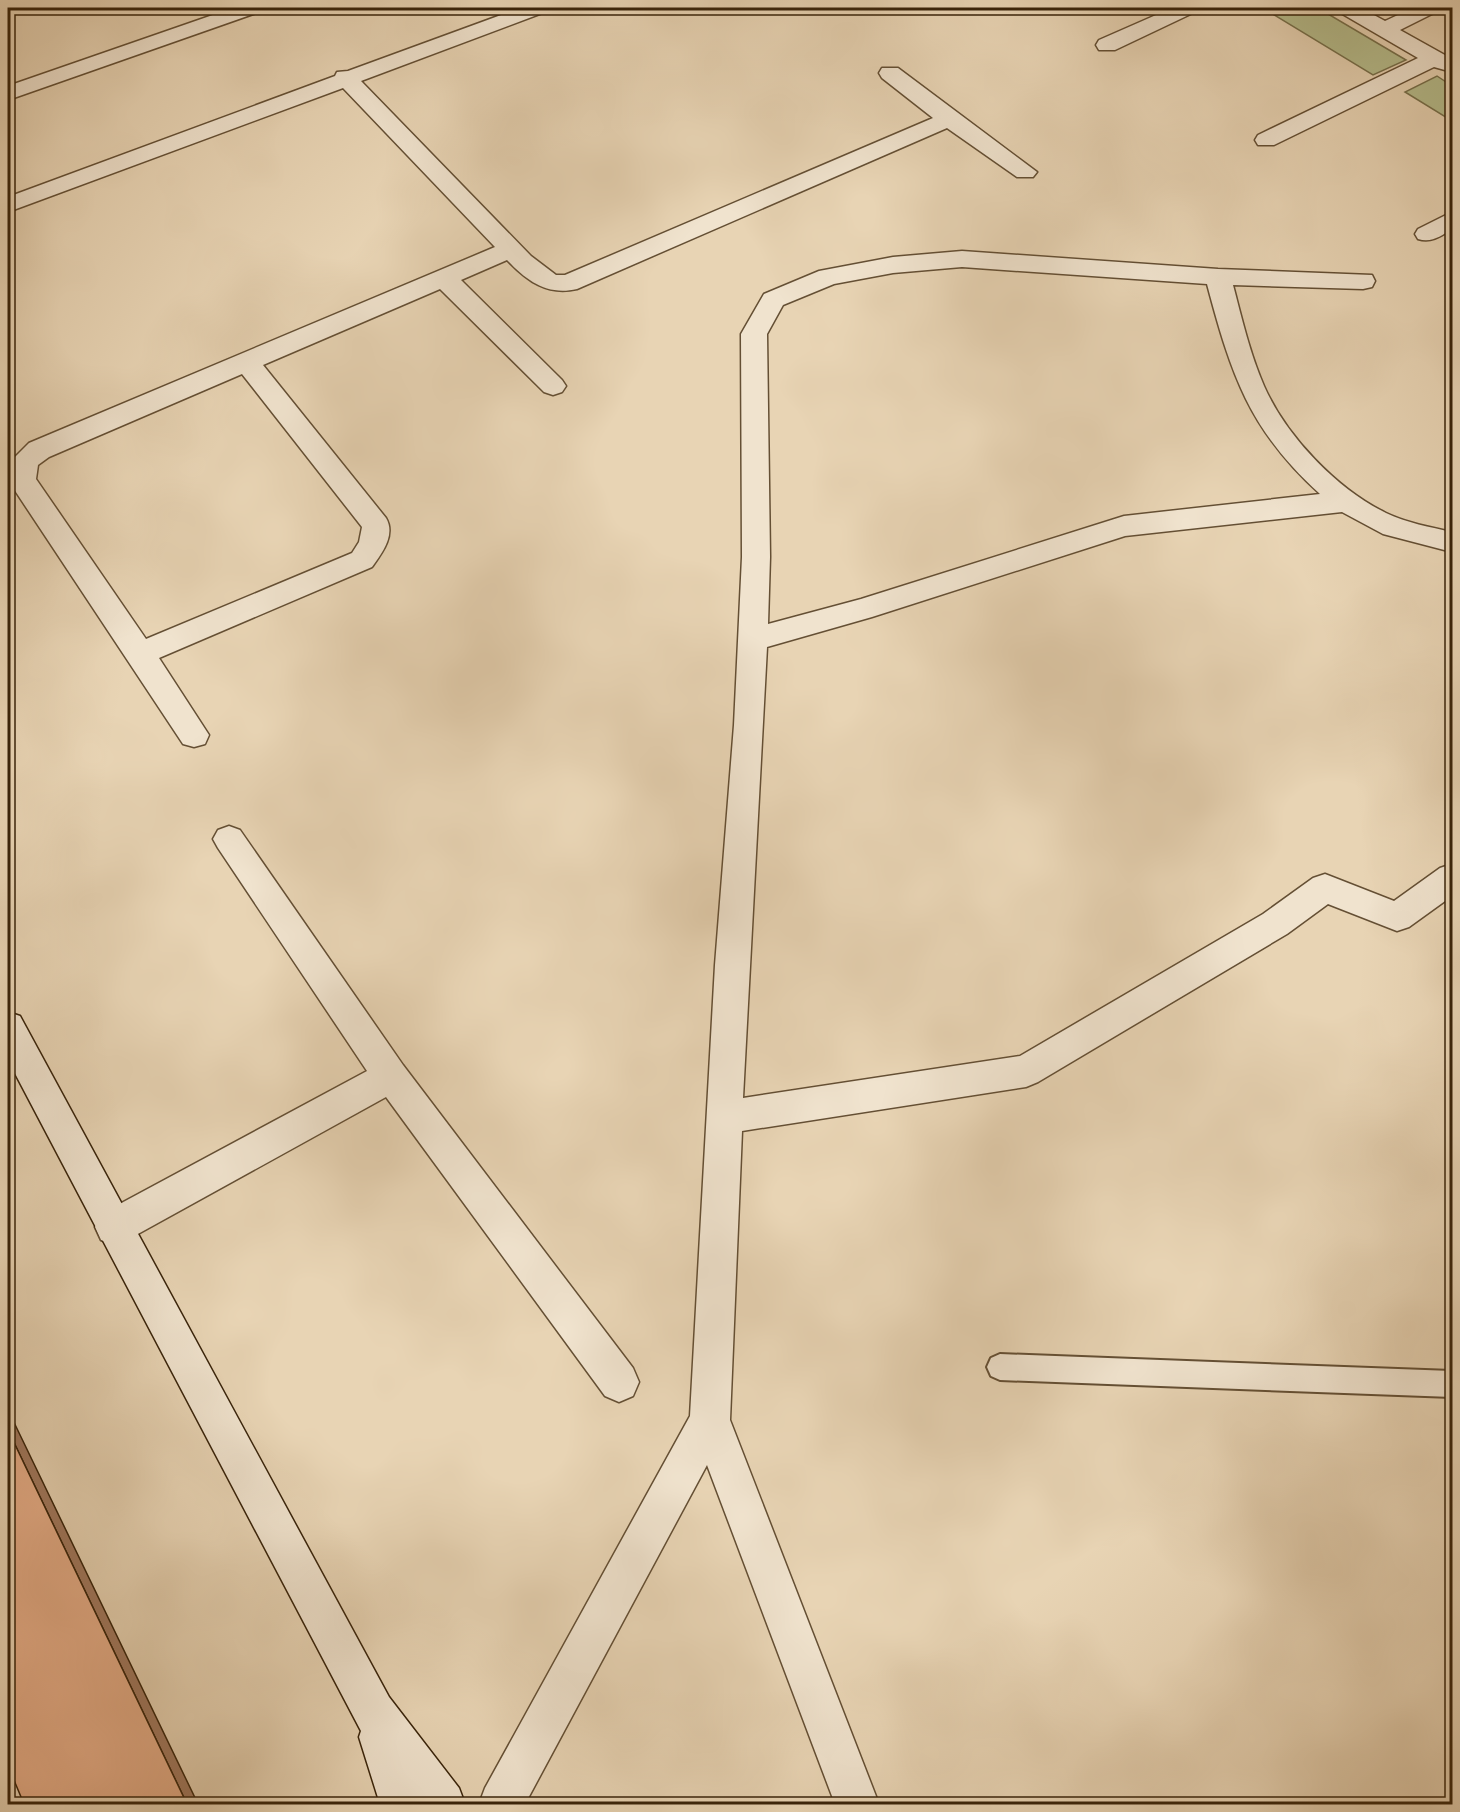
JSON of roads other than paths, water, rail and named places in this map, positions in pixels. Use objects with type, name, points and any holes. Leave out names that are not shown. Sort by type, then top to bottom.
[{"type":"street","points":[[8,93],[252,8]]},
{"type":"street","points":[[8,205],[345,77],[538,8]]},
{"type":"street","points":[[1107,45],[1188,8]]},
{"type":"street","points":[[1346,8],[1444,63]]},
{"type":"street","points":[[1386,29],[1429,8]]},
{"type":"street","points":[[1266,140],[1444,63]]},
{"type":"street","points":[[890,73],[949,119],[1025,172]]},
{"type":"street","points":[[345,77],[512,249],[550,283],[568,283],[949,119]]},
{"type":"street","points":[[1426,234],[1452,219]]},
{"type":"street","points":[[194,735],[142,653],[76,562],[22,480],[25,461],[39,450],[512,249]]},
{"type":"street","points":[[857,1804],[710,1420],[724,1117],[756,557],[754,334],[773,300],[828,278],[893,265],[962,259],[1218,278],[1363,281]]},
{"type":"street","points":[[1218,278],[1251,388],[1269,421],[1326,485],[1373,519],[1419,535],[1452,542]]},
{"type":"street","points":[[445,279],[554,386]]},
{"type":"street","points":[[142,653],[362,560],[373,544],[376,525],[247,363]]},
{"type":"street","points":[[752,640],[862,609],[1124,526],[1348,501]]},
{"type":"street","points":[[229,839],[391,1076],[619,1382]]},
{"type":"street","points":[[724,1117],[1026,1071],[1275,924],[1325,888],[1397,917],[1452,878]]},
{"type":"street","points":[[8,1027],[374,1712],[443,1804]]},
{"type":"street","points":[[114,1227],[391,1076]]},
{"type":"street","points":[[501,1804],[710,1420]]},
{"type":"street","points":[[374,1712],[402,1804]]},
{"type":"lane","points":[[1000,1367],[1452,1384]]}]
